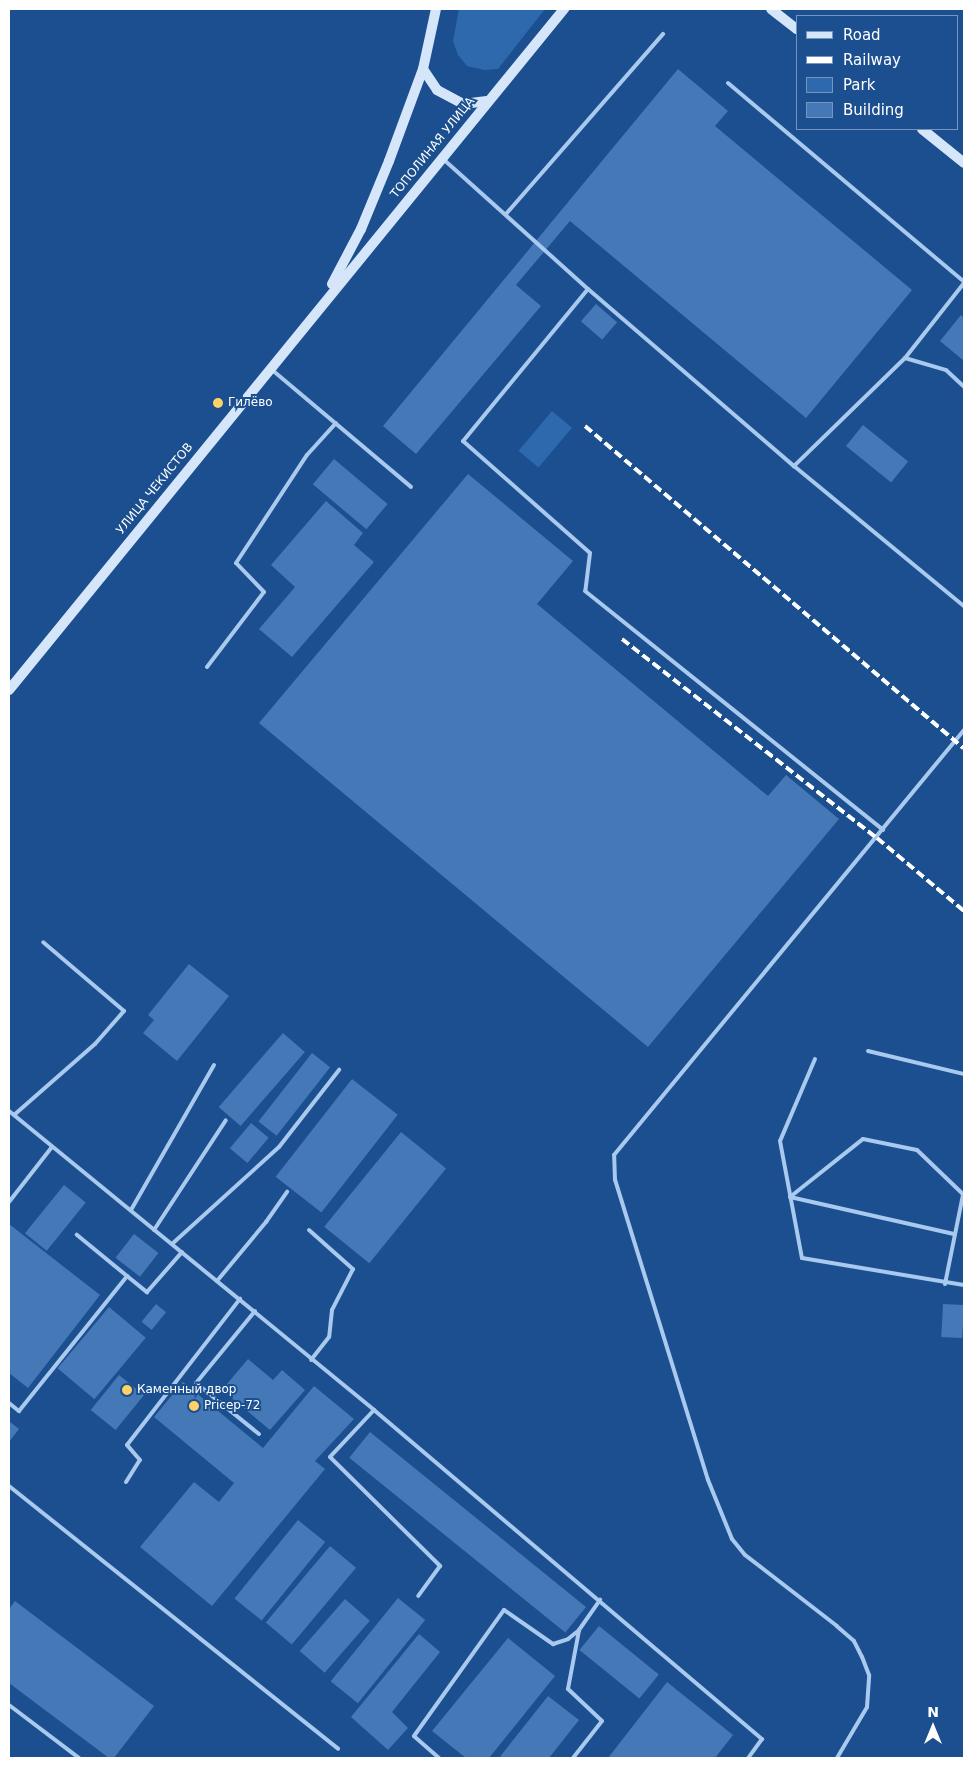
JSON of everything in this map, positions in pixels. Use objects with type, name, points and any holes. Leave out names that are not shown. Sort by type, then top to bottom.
[{"type":"main road","points":[[321,304],[361,229],[422,69],[436,9]]},
{"type":"main road","name":"ТОПОЛИНАЯ УЛИЦА","points":[[321,304],[564,9]]},
{"type":"main road","points":[[771,9],[796,28]]},
{"type":"main road","points":[[422,69],[437,90],[463,104],[487,101]]},
{"type":"main road","points":[[923,130],[964,163]]},
{"type":"main road","name":"УЛИЦА ЧЕКИСТОВ","points":[[9,690],[321,304]]},
{"type":"lane","points":[[506,214],[663,34]]},
{"type":"lane","points":[[728,83],[964,282],[905,358],[794,466]]},
{"type":"lane","points":[[441,157],[588,289],[794,466],[964,606]]},
{"type":"lane","points":[[588,289],[463,441],[590,553],[585,591],[883,830]]},
{"type":"lane","points":[[905,358],[946,370],[964,387]]},
{"type":"lane","points":[[270,368],[411,487]]},
{"type":"lane","points":[[207,667],[264,592],[236,563],[307,455],[336,423]]},
{"type":"lane","points":[[837,1758],[867,1707],[869,1675],[854,1641],[838,1626],[745,1555],[732,1539],[711,1488],[615,1180],[614,1155],[964,730]]},
{"type":"lane","points":[[14,1115],[95,1044],[124,1011],[43,942]]},
{"type":"lane","points":[[868,1051],[964,1074]]},
{"type":"lane","points":[[814,1059],[780,1141],[802,1258],[945,1284],[964,1284]]},
{"type":"lane","points":[[131,1210],[214,1065]]},
{"type":"lane","points":[[172,1244],[279,1147],[339,1070]]},
{"type":"lane","points":[[9,1111],[374,1410],[762,1739],[748,1758]]},
{"type":"lane","points":[[154,1230],[226,1120]]},
{"type":"lane","points":[[790,1197],[863,1139],[917,1150],[964,1195],[954,1234],[945,1284]]},
{"type":"lane","points":[[9,1202],[52,1147]]},
{"type":"lane","points":[[217,1280],[266,1222],[287,1192]]},
{"type":"lane","points":[[790,1197],[954,1234]]},
{"type":"lane","points":[[309,1230],[353,1270],[332,1310],[329,1337],[311,1360]]},
{"type":"lane","points":[[77,1235],[147,1292],[182,1252]]},
{"type":"lane","points":[[9,1403],[19,1411],[127,1276]]},
{"type":"lane","points":[[126,1482],[140,1460],[127,1445],[240,1299]]},
{"type":"lane","points":[[255,1311],[196,1383],[259,1434]]},
{"type":"lane","points":[[374,1410],[330,1457],[440,1566],[418,1596]]},
{"type":"lane","points":[[9,1486],[338,1748]]},
{"type":"lane","points":[[439,1758],[414,1736],[504,1610],[552,1644],[568,1639],[579,1630],[600,1600]]},
{"type":"lane","points":[[573,1758],[602,1721],[568,1689],[579,1630]]},
{"type":"lane","points":[[9,1705],[79,1758]]},
{"type":"green space","points":[[459,9],[545,9],[498,69],[484,70],[467,66],[458,55],[453,41]]},
{"type":"green space","points":[[552,411],[572,428],[538,468],[519,451]]},
{"type":"building","points":[[678,69],[728,111],[715,126],[912,290],[806,418],[570,221],[516,285],[541,306],[416,454],[383,426]]},
{"type":"building","points":[[596,304],[617,322],[602,340],[581,321]]},
{"type":"building","points":[[961,315],[964,318],[964,361],[940,341]]},
{"type":"building","points":[[863,425],[908,462],[891,482],[846,446]]},
{"type":"building","points":[[334,459],[388,504],[366,529],[313,484]]},
{"type":"building","points":[[468,474],[573,561],[537,604],[768,796],[786,775],[839,819],[648,1047],[259,723]]},
{"type":"building","points":[[326,501],[363,533],[354,545],[374,562],[292,657],[259,629],[295,587],[271,565]]},
{"type":"building","points":[[189,964],[229,996],[177,1061],[143,1033],[154,1020],[148,1015]]},
{"type":"building","points":[[283,1033],[305,1052],[241,1126],[219,1107]]},
{"type":"building","points":[[312,1053],[330,1067],[277,1136],[258,1122]]},
{"type":"building","points":[[352,1079],[398,1115],[321,1212],[276,1177]]},
{"type":"building","points":[[251,1123],[269,1138],[247,1163],[230,1148]]},
{"type":"building","points":[[401,1132],[446,1169],[369,1263],[324,1227]]},
{"type":"building","points":[[64,1185],[86,1203],[47,1251],[25,1233]]},
{"type":"building","points":[[9,1224],[100,1295],[28,1388],[9,1373]]},
{"type":"building","points":[[134,1234],[158,1253],[140,1277],[116,1258]]},
{"type":"building","points":[[156,1304],[166,1312],[152,1330],[142,1322]]},
{"type":"building","points":[[943,1304],[964,1305],[962,1338],[941,1337]]},
{"type":"building","points":[[109,1307],[146,1338],[94,1399],[58,1368]]},
{"type":"building","points":[[248,1359],[273,1380],[282,1370],[305,1390],[270,1430],[222,1390]]},
{"type":"building","points":[[119,1375],[144,1395],[116,1430],[91,1410]]},
{"type":"building","points":[[183,1382],[263,1448],[314,1386],[354,1419],[315,1461],[325,1469],[212,1606],[140,1547],[194,1482],[219,1502],[234,1483],[154,1417]]},
{"type":"building","points":[[9,1421],[19,1429],[9,1442]]},
{"type":"building","points":[[370,1432],[586,1607],[565,1633],[349,1458]]},
{"type":"building","points":[[298,1520],[325,1542],[262,1621],[234,1598]]},
{"type":"building","points":[[330,1546],[356,1568],[292,1644],[266,1623]]},
{"type":"building","points":[[398,1598],[425,1620],[358,1703],[331,1681]]},
{"type":"building","points":[[345,1599],[370,1621],[325,1673],[300,1651]]},
{"type":"building","points":[[15,1601],[154,1706],[114,1758],[109,1758],[9,1683],[9,1609]]},
{"type":"building","points":[[599,1626],[659,1674],[639,1699],[579,1650]]},
{"type":"building","points":[[419,1634],[440,1652],[392,1712],[408,1728],[388,1750],[351,1717]]},
{"type":"building","points":[[508,1638],[555,1676],[489,1758],[466,1758],[432,1731]]},
{"type":"building","points":[[667,1682],[733,1735],[715,1758],[608,1758]]},
{"type":"building","points":[[548,1696],[579,1720],[549,1758],[499,1758]]},
{"type":"railway","points":[[585,426],[964,748]]},
{"type":"railway","points":[[622,639],[877,838],[964,911]]},
{"type":"place","name":"Гилёво","points":[[218,403]]},
{"type":"place","name":"Каменный двор","points":[[127,1390]]},
{"type":"place","name":"Pricep-72","points":[[194,1406]]}]
